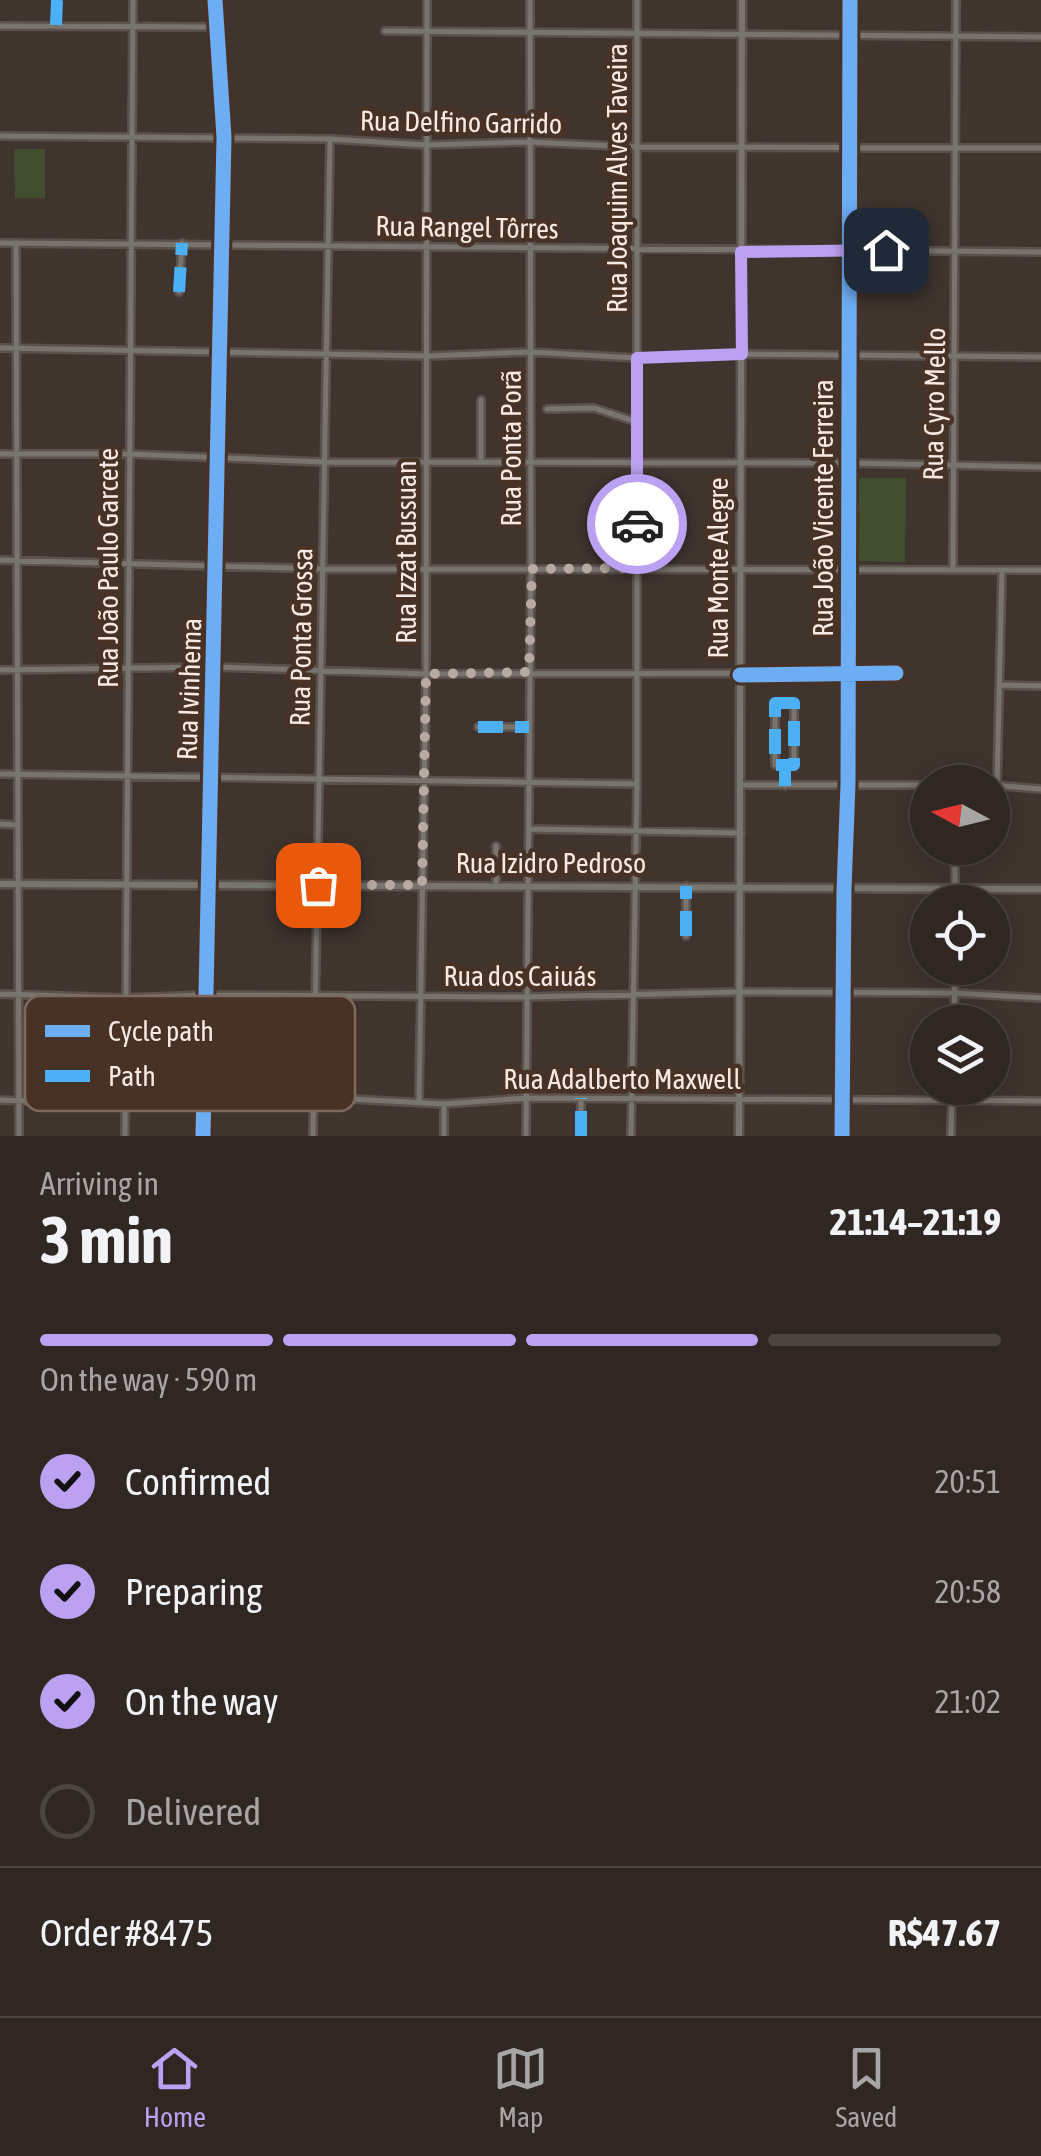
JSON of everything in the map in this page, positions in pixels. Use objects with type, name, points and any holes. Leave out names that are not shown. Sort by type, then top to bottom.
[{"type":"street","points":[[56,25],[57,0]]},
{"type":"street","name":"Rua João Paulo Garcete","points":[[125,996],[133,0]]},
{"type":"street","name":"Rua Ivinhema","points":[[206,996],[224,137],[215,0]]},
{"type":"street","name":"Rua Izzat Bussuan","points":[[419,1103],[426,674],[427,0]]},
{"type":"street","name":"Rua Ponta Porã","points":[[526,1136],[532,569],[530,0]]},
{"type":"street","name":"Rua Joaquim Alves Taveira","points":[[630,1136],[637,784],[637,0]]},
{"type":"street","name":"Rua Monte Alegre","points":[[739,1136],[742,0]]},
{"type":"street","name":"Rua João Vicente Ferreira","points":[[842,1136],[848,784],[850,0]]},
{"type":"street","name":"Rua Cyro Mello","points":[[953,570],[956,0]]},
{"type":"street","points":[[0,26],[216,28]]},
{"type":"street","points":[[385,30],[1041,37]]},
{"type":"street","name":"Rua Delfino Garrido","points":[[0,136],[330,139],[426,145],[529,142],[636,147],[1041,148]]},
{"type":"street","name":"Rua Ponta Grossa","points":[[314,996],[330,139]]},
{"type":"street","points":[[179,292],[182,242]]},
{"type":"street","name":"Rua Rangel Tôrres","points":[[0,243],[1041,252]]},
{"type":"street","points":[[16,243],[19,1136]]},
{"type":"street","points":[[0,348],[426,356],[530,352],[637,358],[742,354],[1041,358]]},
{"type":"street","points":[[481,400],[481,461]]},
{"type":"street","points":[[547,409],[594,408],[636,422]]},
{"type":"street","points":[[0,454],[129,454],[323,462],[848,462],[1041,467]]},
{"type":"street","points":[[0,560],[323,569],[1041,570]]},
{"type":"street","points":[[996,765],[1002,570]]},
{"type":"street","points":[[0,670],[215,667],[426,674],[896,673]]},
{"type":"street","points":[[1000,686],[1041,686]]},
{"type":"street","points":[[775,703],[794,703],[794,764],[785,764],[775,764],[775,703]]},
{"type":"street","points":[[478,727],[529,728]]},
{"type":"street","points":[[785,764],[785,786]]},
{"type":"street","points":[[0,774],[637,784]]},
{"type":"street","points":[[741,785],[910,785]]},
{"type":"street","points":[[1010,787],[1041,788]]},
{"type":"street","points":[[0,824],[18,825]]},
{"type":"street","points":[[529,829],[741,833]]},
{"type":"street","points":[[496,846],[496,885]]},
{"type":"street","name":"Rua Izidro Pedroso","points":[[0,884],[910,889]]},
{"type":"street","points":[[686,886],[686,936]]},
{"type":"street","name":"Rua Izidro Pedroso","points":[[1010,889],[1041,889]]},
{"type":"street","points":[[955,985],[955,1005]]},
{"type":"street","name":"Rua dos Caiuás","points":[[355,997],[739,992],[955,993],[1041,998]]},
{"type":"street","name":"Rua dos Caiuás","points":[[0,994],[72,996]]},
{"type":"street","name":"Rua Adalberto Maxwell","points":[[355,1099],[444,1104],[527,1098],[910,1100]]},
{"type":"street","points":[[581,1098],[581,1136]]},
{"type":"street","name":"Rua Adalberto Maxwell","points":[[0,1100],[25,1100]]},
{"type":"street","name":"Rua Adalberto Maxwell","points":[[1010,1101],[1041,1101]]},
{"type":"street","points":[[444,1104],[444,1136]]},
{"type":"street","points":[[951,1136],[952,1105]]},
{"type":"street","name":"Rua João Paulo Garcete","points":[[124,1111],[125,1136]]},
{"type":"street","name":"Rua Ponta Grossa","points":[[313,1136],[314,1111]]},
{"type":"green space","points":[[14,149],[45,149],[45,198],[15,198]]},
{"type":"green space","points":[[857,478],[906,478],[905,562],[857,561]]},
{"type":"marked path","points":[[56,25],[57,0]]},
{"type":"marked path","points":[[179,292],[182,243]]},
{"type":"marked path","points":[[775,703],[794,703],[794,765],[775,765],[775,703]]},
{"type":"marked path","points":[[478,727],[529,727]]},
{"type":"marked path","points":[[785,765],[785,786]]},
{"type":"marked path","points":[[686,886],[686,936]]},
{"type":"marked path","points":[[581,1098],[581,1136]]},
{"type":"cycle path","points":[[206,996],[224,137],[215,0]]},
{"type":"cycle path","points":[[842,1136],[848,784],[850,0]]},
{"type":"cycle path","points":[[740,675],[896,673]]},
{"type":"cycle path","points":[[203,1136],[204,1111]]},
{"type":"way so far","points":[[318,885],[422,885],[426,674],[529,672],[532,569],[636,568],[637,524]]},
{"type":"route","points":[[637,524],[637,358],[742,354],[741,252],[886,250]]}]
